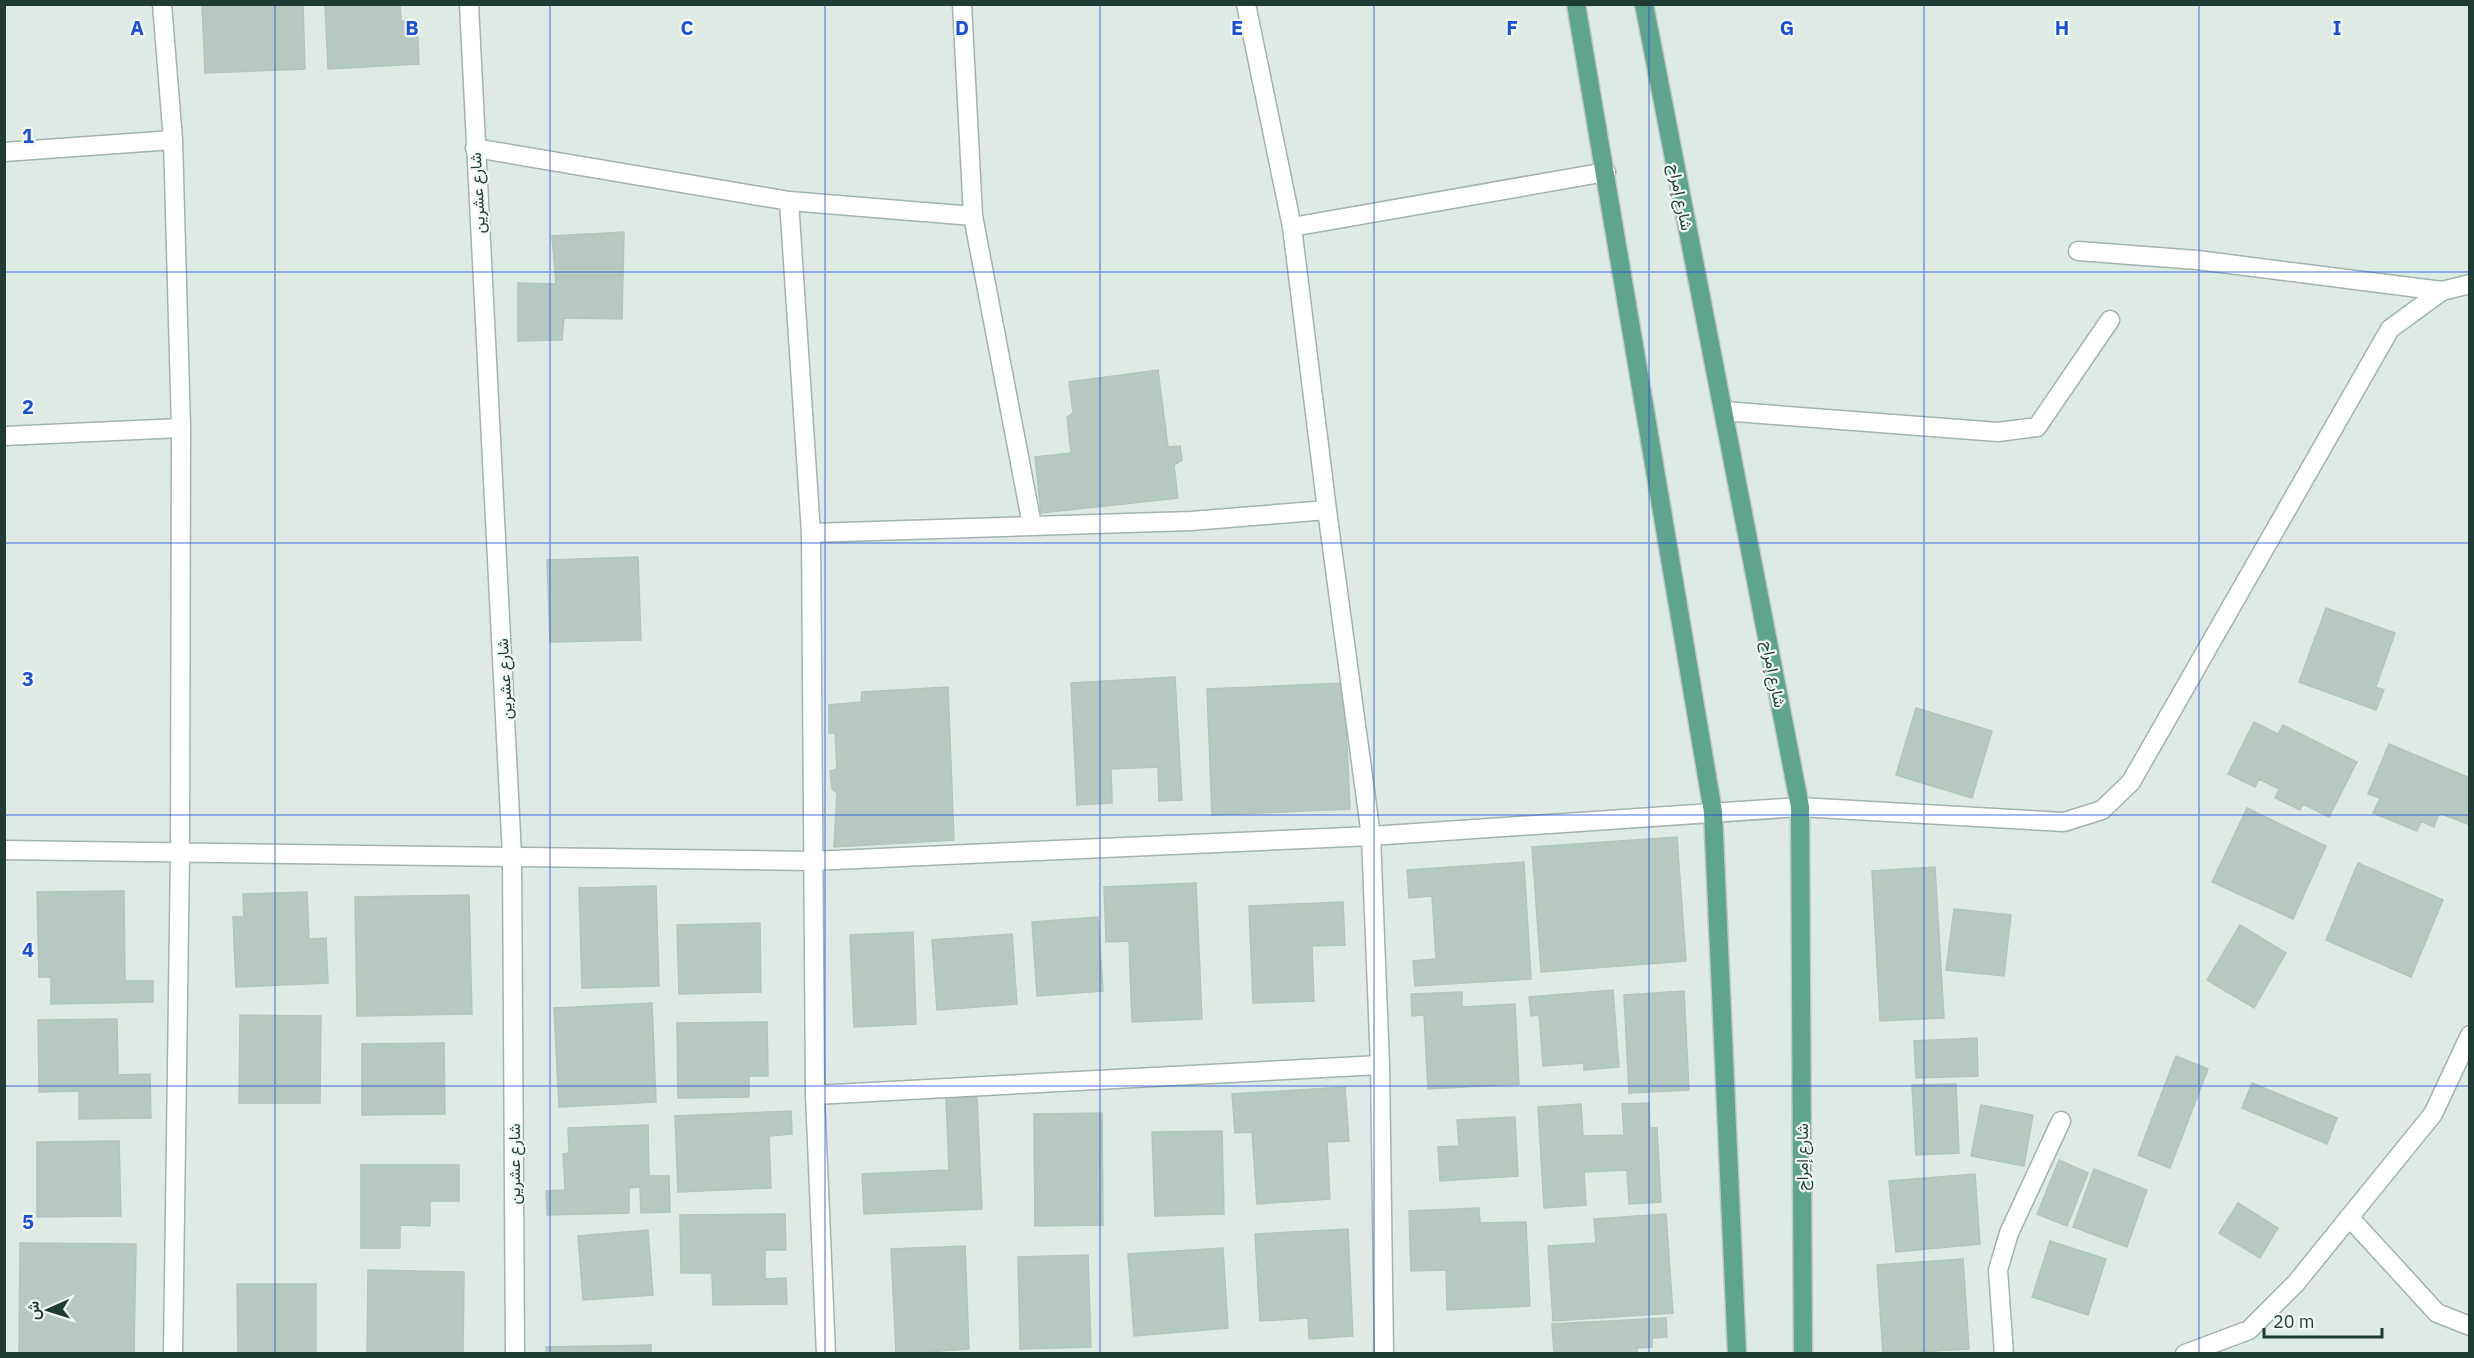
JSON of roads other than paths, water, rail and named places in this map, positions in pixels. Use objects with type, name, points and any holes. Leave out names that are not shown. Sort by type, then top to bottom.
[{"type":"main road","points":[[1576,4],[1713,813],[1737,1353]]},
{"type":"main road","name":"شارع إمراح","points":[[1644,4],[1800,807],[1803,1353]]},
{"type":"street","points":[[162,4],[173,140],[181,428],[180,854],[173,1353]]},
{"type":"street","name":"شارع عشرين","points":[[469,4],[512,856],[516,1353]]},
{"type":"street","points":[[962,4],[973,216],[1032,525]]},
{"type":"street","points":[[1246,4],[1292,227],[1371,836],[1380,1065],[1384,1353]]},
{"type":"street","points":[[4,152],[173,140]]},
{"type":"street","points":[[475,148],[789,201],[973,216]]},
{"type":"street","points":[[1292,227],[1606,172]]},
{"type":"street","points":[[789,201],[811,533],[815,1095],[826,1353]]},
{"type":"street","points":[[2078,250],[2197,260],[2442,291]]},
{"type":"street","points":[[4,850],[812,861],[1371,836],[1800,807],[2064,822],[2102,810],[2130,782],[2390,329],[2442,291],[2469,284]]},
{"type":"street","points":[[1723,411],[1998,432],[2037,427],[2110,320]]},
{"type":"street","points":[[4,436],[181,428]]},
{"type":"street","points":[[811,533],[1191,521],[1327,510]]},
{"type":"street","points":[[2185,1353],[2249,1330],[2296,1283],[2433,1114],[2469,1035]]},
{"type":"street","points":[[815,1095],[1380,1065]]},
{"type":"street","points":[[2004,1353],[1998,1270],[2009,1233],[2061,1121]]},
{"type":"street","points":[[2349,1217],[2437,1313],[2469,1326]]}]
